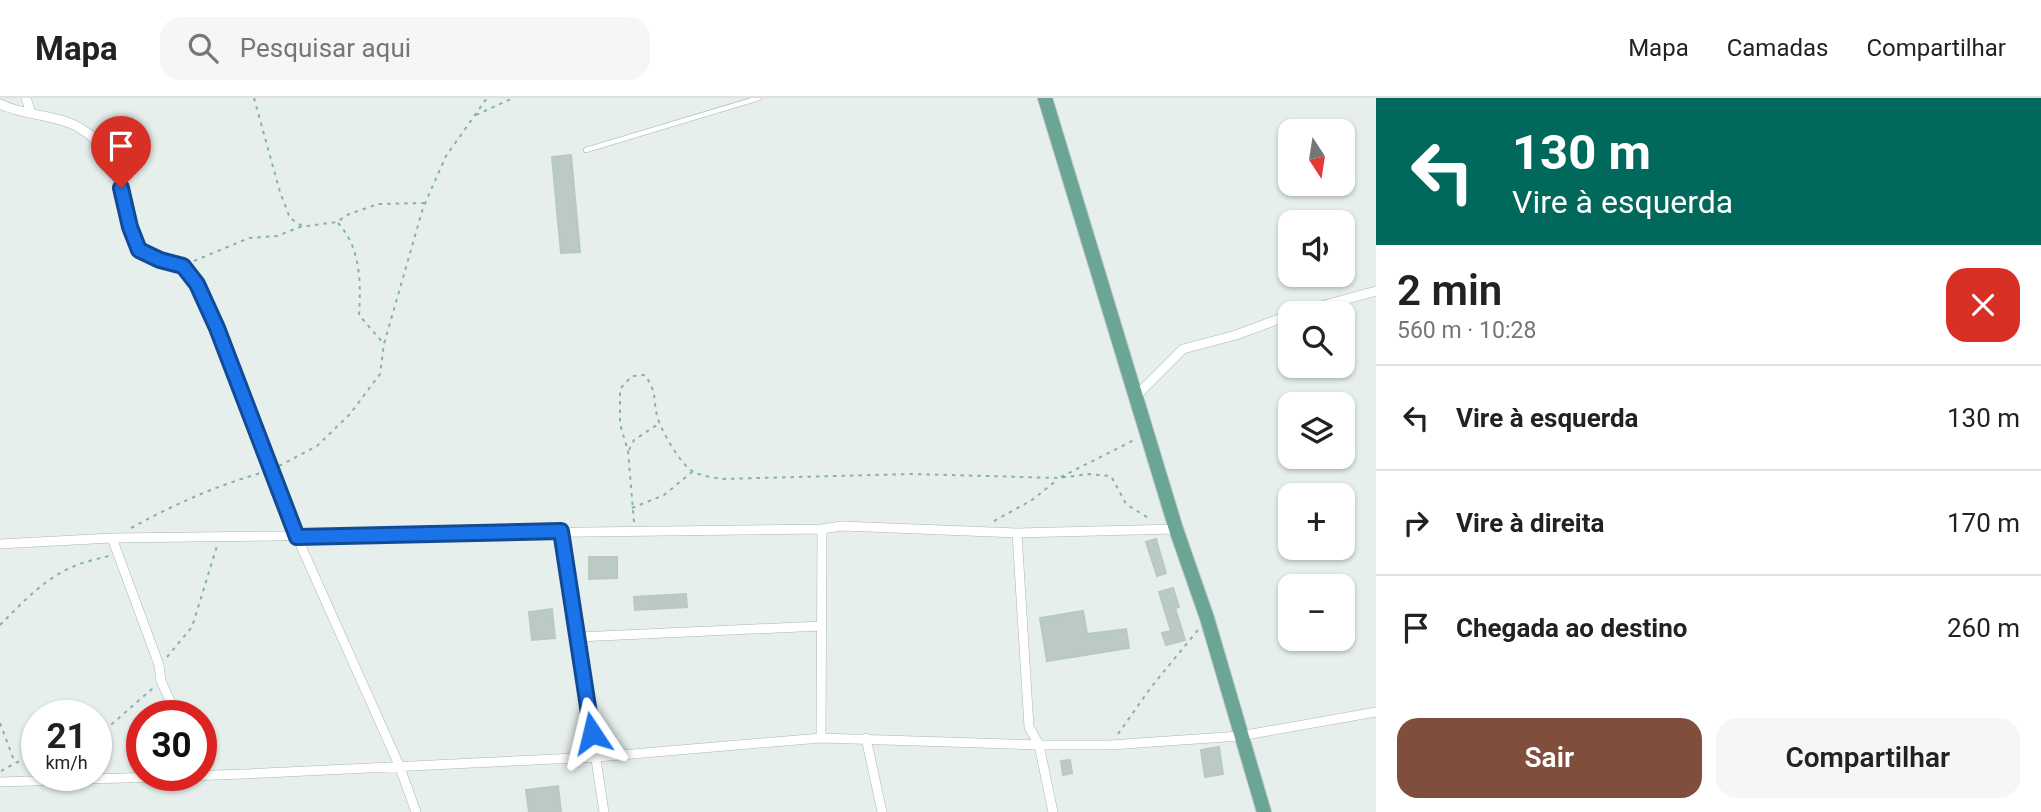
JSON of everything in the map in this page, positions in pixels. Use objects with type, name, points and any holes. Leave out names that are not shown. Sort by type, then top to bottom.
[{"type":"main road","points":[[1045,98],[1176,529],[1207,618],[1264,812]]},
{"type":"street","points":[[26,98],[31,113]]},
{"type":"street","points":[[0,104],[18,111],[58,119],[79,128],[99,144],[111,159],[117,174],[130,227],[139,250],[160,260],[183,266],[190,272],[217,328],[297,537],[399,765],[416,812]]},
{"type":"street","points":[[1339,301],[1376,291]]},
{"type":"street","points":[[1136,396],[1183,349],[1236,335],[1278,319]]},
{"type":"street","points":[[0,544],[112,538],[842,526],[1017,533],[1176,529]]},
{"type":"street","points":[[821,737],[822,528]]},
{"type":"street","points":[[561,531],[604,812]]},
{"type":"street","points":[[1017,533],[1029,727],[1039,745],[1053,812]]},
{"type":"street","points":[[112,538],[170,700]]},
{"type":"street","points":[[578,637],[822,626]]},
{"type":"street","points":[[217,772],[597,757],[821,737],[1110,745],[1240,736],[1376,712]]},
{"type":"street","points":[[866,738],[882,812]]},
{"type":"street","points":[[0,782],[126,776]]},
{"type":"lane","points":[[586,150],[759,98]]},
{"type":"path","points":[[254,98],[280,192],[290,218],[303,227]]},
{"type":"path","points":[[112,538],[171,506],[231,481],[271,470],[317,446],[350,414],[380,374],[384,344],[425,203],[446,156],[487,98]]},
{"type":"path","points":[[474,116],[513,98]]},
{"type":"path","points":[[190,272],[194,260],[249,238],[277,236],[303,227],[337,222],[347,215],[378,204],[425,203]]},
{"type":"path","points":[[337,222],[349,235],[362,282],[359,316],[384,344]]},
{"type":"path","points":[[635,530],[628,451],[620,424],[620,389],[632,376],[645,375],[654,388],[660,423],[671,445],[693,472],[721,479],[912,474],[1059,478],[1089,474],[1111,476],[1126,505],[1152,520]]},
{"type":"path","points":[[628,451],[634,440],[660,423]]},
{"type":"path","points":[[975,531],[1032,500],[1059,478],[1147,433]]},
{"type":"path","points":[[632,508],[664,495],[693,472]]},
{"type":"path","points":[[159,665],[192,627],[219,537]]},
{"type":"path","points":[[0,625],[33,591],[72,567],[118,553]]},
{"type":"path","points":[[1110,745],[1152,686],[1207,618]]},
{"type":"path","points":[[112,724],[161,681]]},
{"type":"path","points":[[0,723],[15,763]]},
{"type":"path","points":[[0,772],[21,761]]},
{"type":"building","points":[[571,155],[580,252],[561,253],[552,157]]},
{"type":"building","points":[[1156,539],[1166,573],[1157,576],[1146,542]]},
{"type":"building","points":[[589,557],[617,557],[617,578],[589,579]]},
{"type":"building","points":[[1173,588],[1179,607],[1175,608],[1185,640],[1166,645],[1162,633],[1171,631],[1159,592]]},
{"type":"building","points":[[686,594],[687,607],[635,610],[634,597]]},
{"type":"building","points":[[552,609],[555,638],[532,640],[529,612]]},
{"type":"building","points":[[1083,611],[1087,634],[1126,629],[1129,648],[1047,661],[1040,618]]},
{"type":"building","points":[[1219,747],[1223,774],[1205,777],[1201,750]]},
{"type":"building","points":[[1070,760],[1072,773],[1063,775],[1061,761]]},
{"type":"building","points":[[558,786],[561,812],[529,812],[526,790]]},
{"type":"route","points":[[121,188],[130,227],[139,250],[160,260],[183,266],[197,284],[217,328],[297,537],[561,531],[592,733]]}]
